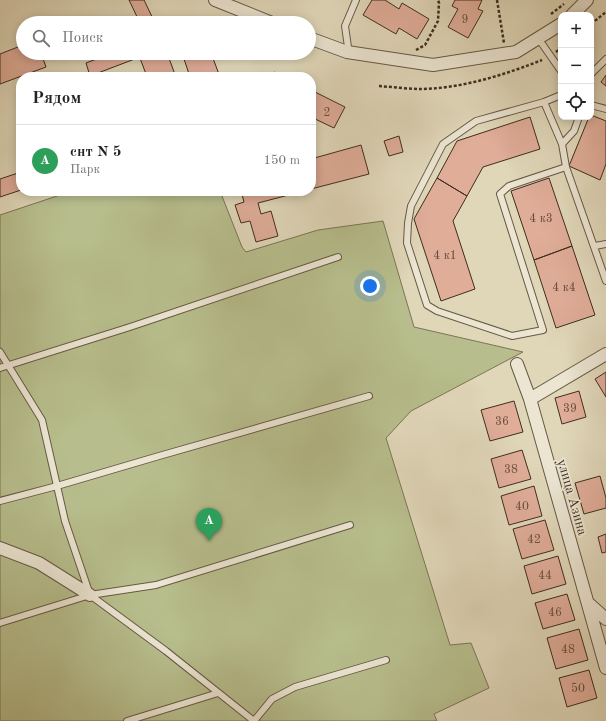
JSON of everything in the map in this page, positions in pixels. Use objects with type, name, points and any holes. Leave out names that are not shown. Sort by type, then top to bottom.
[{"type":"street","points":[[215,0],[255,16]]},
{"type":"street","points":[[575,12],[587,0]]},
{"type":"street","points":[[316,41],[347,52],[433,65],[516,52],[558,26]]},
{"type":"street","points":[[530,399],[606,354]]},
{"type":"street","name":"улица Азина","points":[[517,364],[530,399],[606,668]]},
{"type":"street","points":[[0,548],[39,563],[90,595]]},
{"type":"street","points":[[588,603],[606,619]]},
{"type":"lane","points":[[347,52],[348,47],[345,26],[356,0]]},
{"type":"lane","points":[[538,38],[558,66]]},
{"type":"lane","points":[[594,71],[606,59]]},
{"type":"lane","points":[[558,96],[544,102],[476,120],[443,144],[411,206],[408,223],[407,243],[428,305],[437,311],[512,336],[543,330],[500,194],[509,186],[566,167]]},
{"type":"lane","points":[[544,102],[562,144],[566,167],[595,246],[606,281]]},
{"type":"lane","points":[[594,106],[606,109]]},
{"type":"lane","points":[[562,144],[574,131],[578,120]]},
{"type":"lane","points":[[595,246],[606,244]]},
{"type":"lane","points":[[0,368],[130,327],[338,257]]},
{"type":"lane","points":[[0,352],[42,420],[65,521],[90,595],[166,651],[254,721],[272,699],[295,687],[386,660]]},
{"type":"lane","points":[[0,501],[369,396]]},
{"type":"lane","points":[[0,623],[90,595],[156,585],[350,525]]},
{"type":"lane","points":[[127,721],[218,693]]},
{"type":"path","points":[[413,52],[425,45],[438,21],[440,3],[438,0]]},
{"type":"path","points":[[497,0],[504,45]]},
{"type":"path","points":[[547,17],[569,0]]},
{"type":"path","points":[[594,22],[606,12]]},
{"type":"path","points":[[499,46],[509,43]]},
{"type":"path","points":[[379,86],[422,89],[471,83],[517,69],[551,56],[558,50]]},
{"type":"green space","points":[[57,196],[222,196],[242,247],[246,252],[318,230],[383,221],[414,327],[523,352],[411,411],[386,438],[450,645],[471,643],[489,688],[434,714],[437,721],[0,721],[0,215]]},
{"type":"building","points":[[129,0],[144,0],[152,16],[137,16]]},
{"type":"building","points":[[372,0],[385,0],[399,9],[402,3],[429,19],[417,39],[399,28],[396,34],[363,15]]},
{"type":"building","points":[[455,0],[482,0],[478,9],[483,11],[468,38],[448,27],[458,9],[452,6]]},
{"type":"building","points":[[16,48],[16,60],[44,60],[46,67],[32,72],[16,72],[16,78],[0,84],[0,54]]},
{"type":"building","points":[[94,60],[132,60],[101,72],[89,72],[86,63]]},
{"type":"building","points":[[141,60],[170,60],[174,72],[145,72]]},
{"type":"building","points":[[184,60],[214,60],[218,72],[188,72]]},
{"type":"building","points":[[606,75],[606,86],[601,82]]},
{"type":"building","points":[[316,92],[345,107],[334,128],[316,119]]},
{"type":"building","points":[[594,116],[606,121],[606,164],[600,180],[569,166],[588,120],[594,120]]},
{"type":"building","points":[[530,117],[540,149],[483,167],[467,196],[437,178],[457,141]]},
{"type":"building","points":[[399,136],[403,152],[389,156],[384,141]]},
{"type":"building","points":[[361,145],[369,174],[316,188],[316,158]]},
{"type":"building","points":[[16,174],[16,192],[0,197],[0,179]]},
{"type":"building","points":[[437,178],[467,196],[453,221],[475,289],[441,301],[414,219]]},
{"type":"building","points":[[549,178],[572,246],[534,260],[511,191]]},
{"type":"building","points":[[242,196],[285,196],[258,203],[261,214],[271,211],[278,236],[256,242],[250,221],[241,223],[235,205],[244,202]]},
{"type":"building","points":[[572,246],[595,315],[556,328],[534,260]]},
{"type":"building","points":[[606,372],[606,397],[595,379]]},
{"type":"building","points":[[579,391],[586,417],[562,424],[555,398]]},
{"type":"building","points":[[514,401],[523,432],[490,441],[481,410]]},
{"type":"building","points":[[522,450],[531,479],[499,488],[491,459]]},
{"type":"building","points":[[600,476],[606,498],[606,508],[584,514],[575,483]]},
{"type":"building","points":[[534,486],[542,516],[509,525],[501,496]]},
{"type":"building","points":[[545,520],[554,550],[522,559],[513,529]]},
{"type":"building","points":[[606,534],[606,552],[602,553],[598,537]]},
{"type":"building","points":[[558,556],[566,584],[532,594],[524,566]]},
{"type":"building","points":[[567,594],[575,620],[543,629],[535,603]]},
{"type":"building","points":[[579,629],[588,660],[556,669],[547,638]]},
{"type":"building","points":[[589,670],[597,698],[567,707],[559,678]]},
{"type":"place","name":"снт N 5","points":[[209,541]]}]
